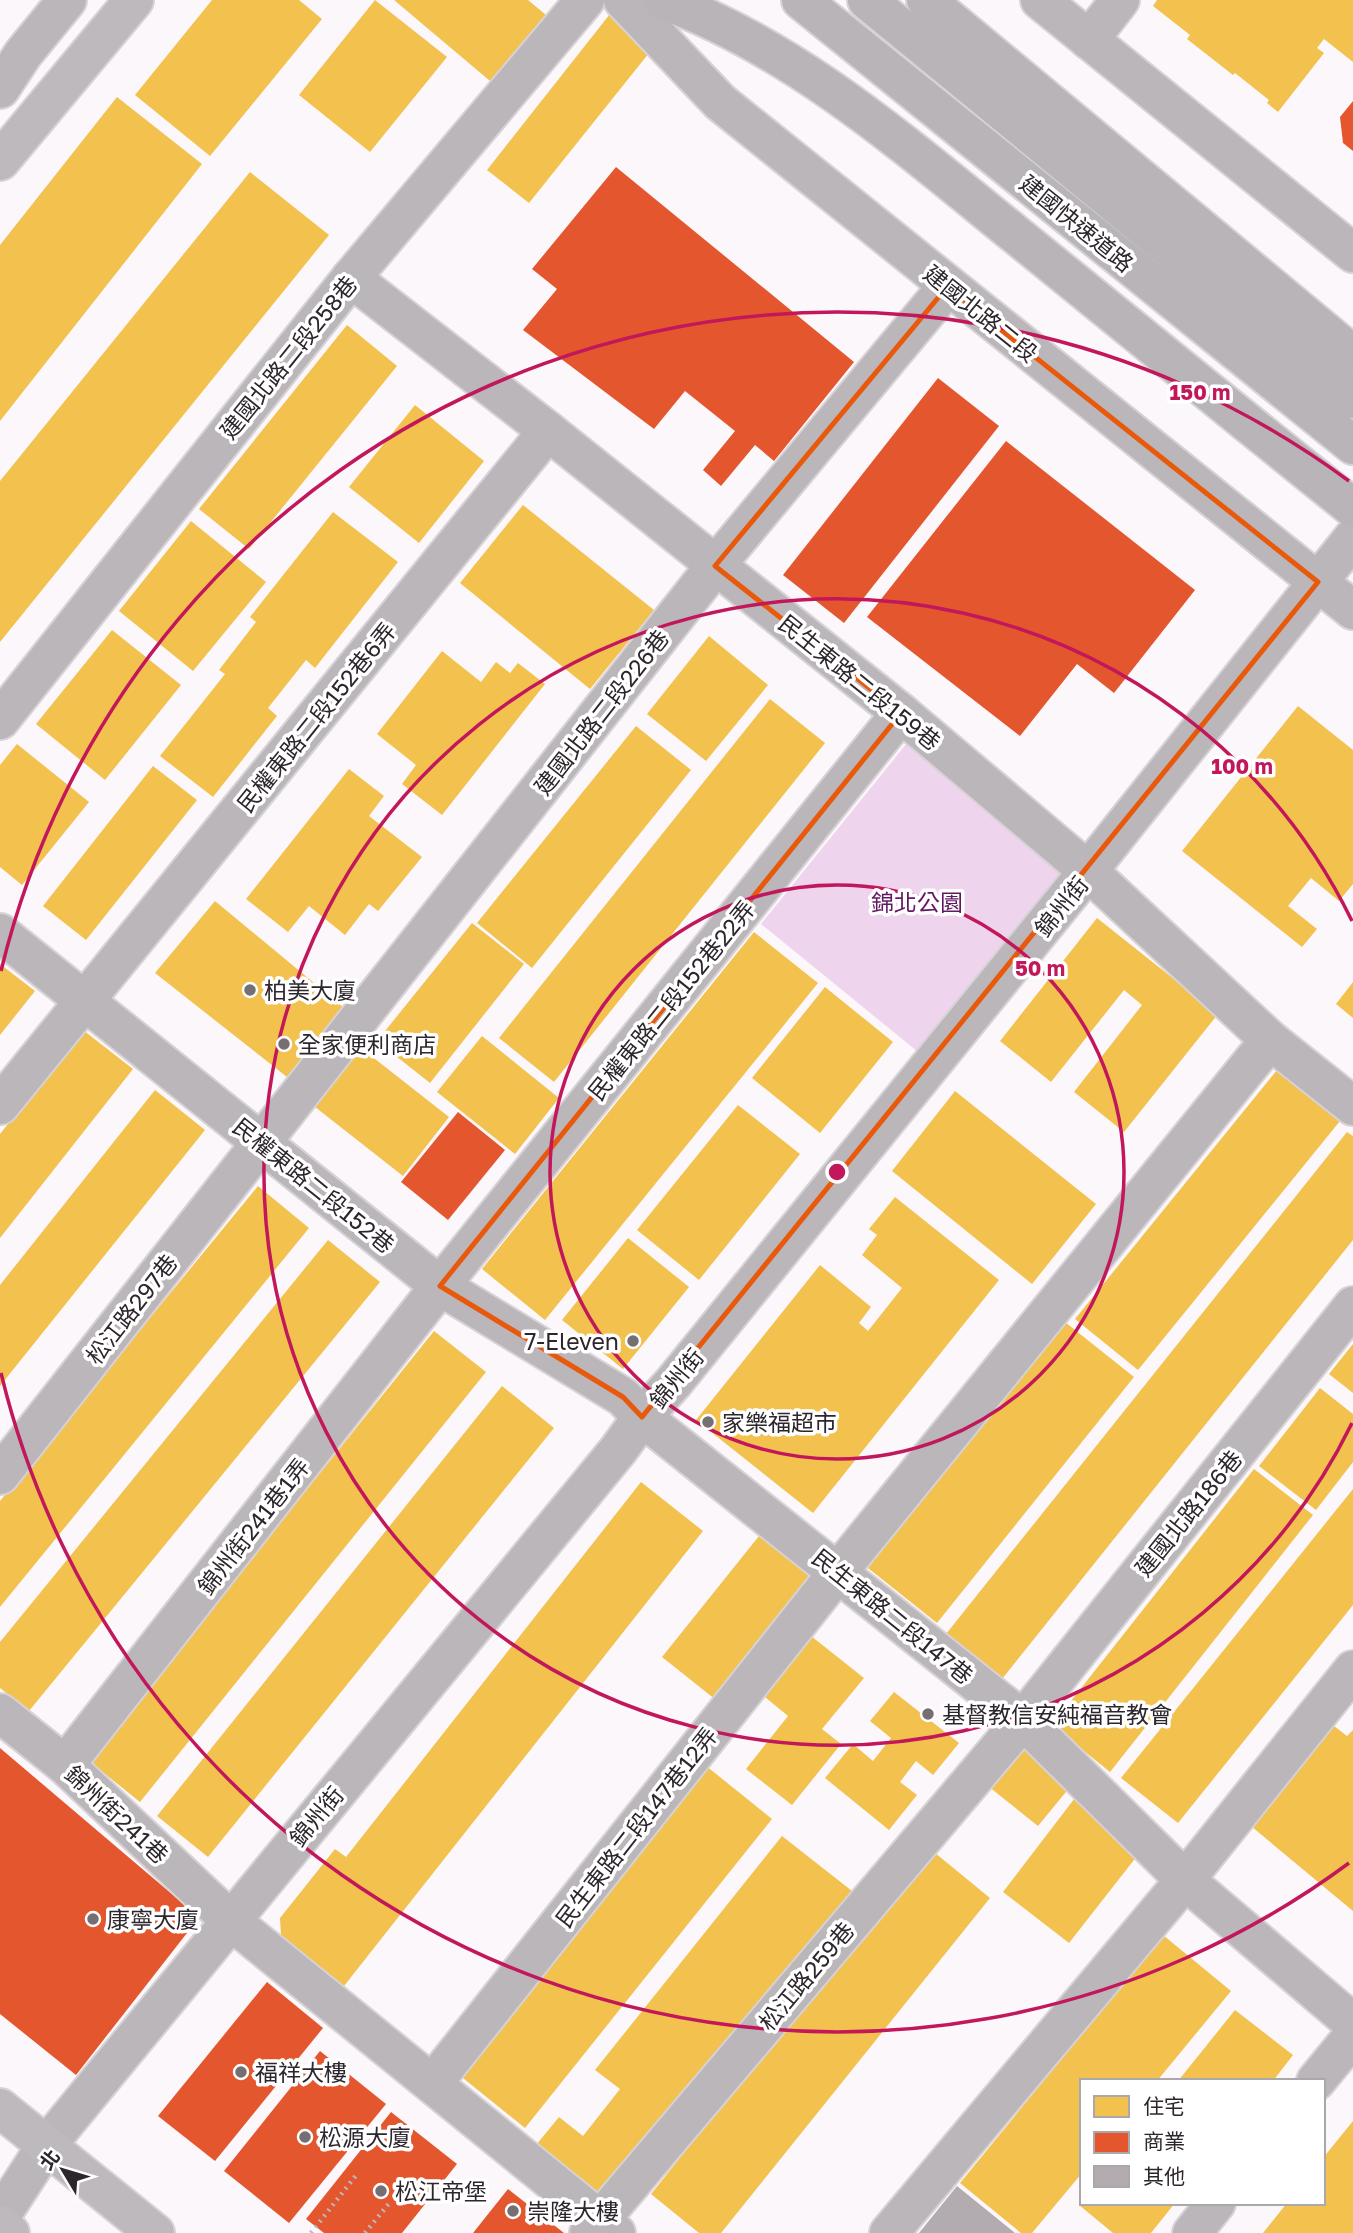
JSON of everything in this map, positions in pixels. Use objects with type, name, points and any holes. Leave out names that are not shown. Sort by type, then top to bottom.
[{"type":"highway","points":[[663,0],[696,12],[762,47],[867,114],[1353,508]]},
{"type":"highway","name":"建國快速道路","points":[[801,0],[1353,445]]},
{"type":"highway","name":"建國快速道路","points":[[867,0],[1353,399]]},
{"type":"highway","points":[[939,11],[1353,355]]},
{"type":"main road","points":[[0,161],[134,0]]},
{"type":"main road","points":[[0,2108],[155,2233]]},
{"type":"main road","points":[[0,2225],[10,2233]]},
{"type":"street","points":[[0,89],[23,54],[67,0]]},
{"type":"street","name":"建國北路二段258巷","points":[[0,720],[351,278],[584,0]]},
{"type":"street","name":"建國北路二段","points":[[624,0],[720,102],[947,287],[1353,610]]},
{"type":"street","points":[[1040,0],[1353,253]]},
{"type":"street","points":[[1089,40],[1120,0]]},
{"type":"street","name":"民生東路二段159巷","points":[[351,278],[548,431],[901,713],[1088,872],[1270,1040],[1353,1106]]},
{"type":"street","name":"建國北路二段226巷","points":[[262,1143],[715,566],[947,287]]},
{"type":"street","name":"民權東路二段152巷6弄","points":[[0,1105],[548,431]]},
{"type":"street","name":"錦州街","points":[[0,2217],[46,2146],[673,1383],[1088,872],[1353,538]]},
{"type":"street","name":"民權東路二段152巷22弄","points":[[440,1286],[901,713]]},
{"type":"street","name":"民權東路二段152巷","points":[[0,933],[440,1286],[623,1397],[642,1418]]},
{"type":"street","name":"民生東路二段147巷12弄","points":[[433,2083],[838,1572],[1270,1040]]},
{"type":"street","name":"松江路297巷","points":[[0,1475],[262,1143]]},
{"type":"street","name":"錦州街241巷1弄","points":[[65,1765],[440,1286]]},
{"type":"street","name":"建國北路186巷","points":[[1023,1720],[1353,1306]]},
{"type":"street","name":"民生東路二段147巷","points":[[642,1418],[1023,1720],[1185,1880],[1353,2024]]},
{"type":"street","points":[[889,2233],[1185,1880],[1353,1670]]},
{"type":"street","name":"錦州街241巷","points":[[0,1713],[65,1765],[230,1920],[433,2083],[601,2229]]},
{"type":"street","name":"松江路259巷","points":[[601,2229],[1023,1720]]},
{"type":"street","points":[[1318,2079],[1353,2036]]},
{"type":"street","points":[[1192,2233],[1214,2205]]},
{"type":"path","points":[[311,2233],[358,2174]]},
{"type":"path","points":[[365,2233],[391,2201]]},
{"type":"highlighted area","points":[[947,287],[1318,582],[642,1417],[623,1397],[440,1286],[901,713],[715,566]]},
{"type":"green space","name":"錦北公園","points":[[907,743],[1074,879],[928,1060],[761,924]]},
{"type":"building: 住宅","points":[[212,0],[299,0],[322,19],[210,156],[135,95]]},
{"type":"building: 住宅","points":[[375,0],[447,57],[370,152],[299,95]]},
{"type":"building: 住宅","points":[[394,0],[528,0],[552,20],[496,86]]},
{"type":"building: 住宅","points":[[1157,0],[1353,0],[1353,62],[1324,39],[1317,48],[1324,53],[1278,112],[1267,103],[1269,100],[1187,39],[1190,35],[1153,6]]},
{"type":"building: 住宅","points":[[610,14],[653,48],[529,203],[487,170]]},
{"type":"building: 住宅","points":[[117,97],[202,164],[0,421],[0,245]]},
{"type":"building: 住宅","points":[[250,172],[329,235],[0,642],[0,481]]},
{"type":"building: 住宅","points":[[347,325],[397,366],[249,549],[199,509]]},
{"type":"building: 住宅","points":[[415,405],[484,461],[419,543],[349,487]]},
{"type":"building: 住宅","points":[[523,505],[654,610],[590,689],[460,583]]},
{"type":"building: 住宅","points":[[333,512],[398,562],[315,668],[306,660],[268,708],[277,716],[213,797],[160,756],[225,674],[219,670],[256,622],[250,617]]},
{"type":"building: 住宅","points":[[191,521],[266,582],[193,671],[119,611]]},
{"type":"building: 住宅","points":[[112,630],[181,685],[105,780],[36,724]]},
{"type":"building: 住宅","points":[[709,636],[768,685],[706,761],[647,714]]},
{"type":"building: 住宅","points":[[442,651],[481,682],[496,662],[510,673],[518,663],[545,684],[442,815],[402,784],[416,765],[377,734]]},
{"type":"building: 住宅","points":[[770,699],[825,743],[554,1082],[499,1038]]},
{"type":"building: 住宅","points":[[1298,706],[1353,750],[1353,884],[1339,901],[1311,878],[1288,906],[1317,929],[1302,947],[1182,851]]},
{"type":"building: 住宅","points":[[636,726],[691,770],[532,968],[477,923]]},
{"type":"building: 住宅","points":[[17,744],[89,802],[22,885],[0,867],[0,765]]},
{"type":"building: 住宅","points":[[153,766],[197,800],[86,940],[43,906]]},
{"type":"building: 住宅","points":[[349,769],[384,796],[369,816],[422,857],[378,911],[369,904],[345,935],[309,906],[288,932],[246,899]]},
{"type":"building: 住宅","name":"柏美大廈","points":[[215,901],[343,1007],[287,1077],[155,973]]},
{"type":"building: 住宅","points":[[1097,918],[1218,1014],[1124,1132],[1074,1092],[1142,1005],[1124,990],[1051,1082],[1000,1041]]},
{"type":"building: 住宅","points":[[472,923],[524,964],[430,1083],[377,1041]]},
{"type":"building: 住宅","points":[[754,932],[818,983],[545,1320],[482,1269]]},
{"type":"building: 住宅","points":[[0,964],[35,991],[0,1035]]},
{"type":"building: 住宅","points":[[1353,982],[1353,1018],[1336,1004]]},
{"type":"building: 住宅","points":[[825,987],[893,1042],[820,1133],[752,1078]]},
{"type":"building: 住宅","points":[[83,1030],[133,1069],[0,1238],[0,1134]]},
{"type":"building: 住宅","points":[[482,1036],[559,1098],[515,1154],[437,1092]]},
{"type":"building: 住宅","points":[[356,1044],[449,1117],[403,1176],[310,1103]]},
{"type":"building: 住宅","points":[[1277,1070],[1340,1121],[1138,1370],[1075,1319]]},
{"type":"building: 住宅","points":[[155,1090],[205,1130],[0,1386],[0,1285]]},
{"type":"building: 住宅","points":[[955,1091],[1096,1204],[1032,1284],[892,1171]]},
{"type":"building: 住宅","points":[[738,1105],[800,1154],[699,1280],[637,1230]]},
{"type":"building: 住宅","points":[[1347,1132],[1353,1136],[1353,1240],[1002,1679],[946,1634]]},
{"type":"building: 住宅","points":[[258,1186],[309,1228],[0,1607],[0,1501]]},
{"type":"building: 住宅","points":[[895,1197],[999,1280],[813,1513],[696,1420],[820,1265],[871,1307],[859,1323],[868,1331],[902,1288],[862,1255],[877,1235],[869,1229]]},
{"type":"building: 住宅","points":[[628,1238],[689,1287],[623,1369],[562,1320]]},
{"type":"building: 住宅","points":[[328,1240],[380,1282],[29,1711],[0,1688],[0,1642]]},
{"type":"building: 住宅","points":[[1065,1322],[1134,1377],[937,1623],[868,1568]]},
{"type":"building: 住宅","points":[[434,1331],[486,1372],[140,1802],[89,1761]]},
{"type":"building: 住宅","points":[[1353,1344],[1353,1393],[1329,1374]]},
{"type":"building: 住宅","points":[[502,1386],[554,1428],[208,1857],[157,1816]]},
{"type":"building: 住宅","points":[[1320,1388],[1353,1414],[1353,1462],[1316,1510],[1259,1466]]},
{"type":"building: 住宅","points":[[1254,1469],[1313,1515],[1110,1772],[1052,1725]]},
{"type":"building: 住宅","points":[[641,1482],[703,1531],[344,1986],[281,1936],[280,1918],[335,1849],[346,1857]]},
{"type":"building: 住宅","points":[[1353,1489],[1353,1605],[1178,1823],[1121,1778]]},
{"type":"building: 住宅","points":[[759,1536],[813,1579],[716,1700],[662,1657]]},
{"type":"building: 住宅","points":[[806,1632],[864,1678],[822,1729],[841,1744],[792,1805],[746,1769],[788,1716],[759,1692]]},
{"type":"building: 住宅","points":[[894,1692],[959,1743],[933,1775],[916,1761],[900,1782],[917,1795],[889,1830],[825,1778],[853,1744],[873,1761],[891,1738],[870,1721]]},
{"type":"building: 住宅","points":[[1334,1726],[1347,1736],[1353,1730],[1353,1911],[1240,1817],[1293,1775]]},
{"type":"building: 住宅","points":[[1015,1742],[1070,1787],[1038,1826],[983,1782]]},
{"type":"building: 住宅","points":[[705,1765],[772,1819],[525,2128],[458,2074]]},
{"type":"building: 住宅","points":[[1081,1790],[1148,1842],[1069,1943],[1003,1892]]},
{"type":"building: 住宅","points":[[782,1836],[852,1891],[607,2197],[591,2198],[532,2150],[559,2117],[583,2136],[620,2089],[595,2070]]},
{"type":"building: 住宅","points":[[929,1848],[990,1898],[721,2233],[699,2233],[651,2194]]},
{"type":"building: 住宅","points":[[1163,1935],[1231,1991],[1159,2079],[1080,2079],[1080,2175],[1032,2233],[1021,2233],[960,2183]]},
{"type":"building: 住宅","points":[[1235,2010],[1293,2055],[1275,2079],[1180,2079]]},
{"type":"building: 住宅","points":[[1353,2121],[1353,2233],[1263,2233],[1285,2205],[1325,2205],[1325,2156]]},
{"type":"building: 住宅","points":[[1079,2205],[1173,2205],[1151,2233],[1113,2233]]},
{"type":"building: 商業","points":[[1353,101],[1353,151],[1343,143],[1340,117]]},
{"type":"building: 商業","points":[[616,167],[854,362],[774,461],[755,445],[721,486],[703,470],[735,431],[685,391],[654,429],[523,330],[557,289],[532,269]]},
{"type":"building: 商業","points":[[938,378],[999,426],[844,623],[783,575]]},
{"type":"building: 商業","points":[[1006,441],[1195,590],[1114,693],[1077,664],[1020,736],[867,617]]},
{"type":"building: 商業","points":[[458,1112],[505,1150],[448,1220],[401,1182]]},
{"type":"building: 商業","name":"康寧大廈","points":[[0,1748],[186,1906],[187,1933],[76,2075],[0,2014]]},
{"type":"building: 商業","name":"福祥大樓","points":[[267,1982],[323,2028],[215,2161],[158,2116]]},
{"type":"building: 商業","name":"松源大廈","points":[[320,2051],[386,2104],[289,2223],[224,2171]]},
{"type":"building: 商業","name":"松江帝堡","points":[[391,2112],[457,2164],[402,2233],[324,2233],[306,2219]]},
{"type":"building: 商業","name":"崇隆大樓","points":[[508,2189],[564,2233],[473,2233]]},
{"type":"building: 其他","points":[[957,2186],[1015,2233],[919,2233]]},
{"type":"place","name":"柏美大廈","points":[[250,990]]},
{"type":"place","name":"全家便利商店","points":[[284,1044]]},
{"type":"place","name":"7-Eleven","points":[[633,1341]]},
{"type":"place","name":"家樂福超市","points":[[708,1422]]},
{"type":"place","name":"基督教信安純福音教會","points":[[928,1714]]},
{"type":"place","name":"康寧大廈","points":[[93,1919]]},
{"type":"place","name":"福祥大樓","points":[[241,2072]]},
{"type":"place","name":"松源大廈","points":[[305,2137]]},
{"type":"place","name":"松江帝堡","points":[[381,2191]]},
{"type":"place","name":"崇隆大樓","points":[[513,2211]]}]
